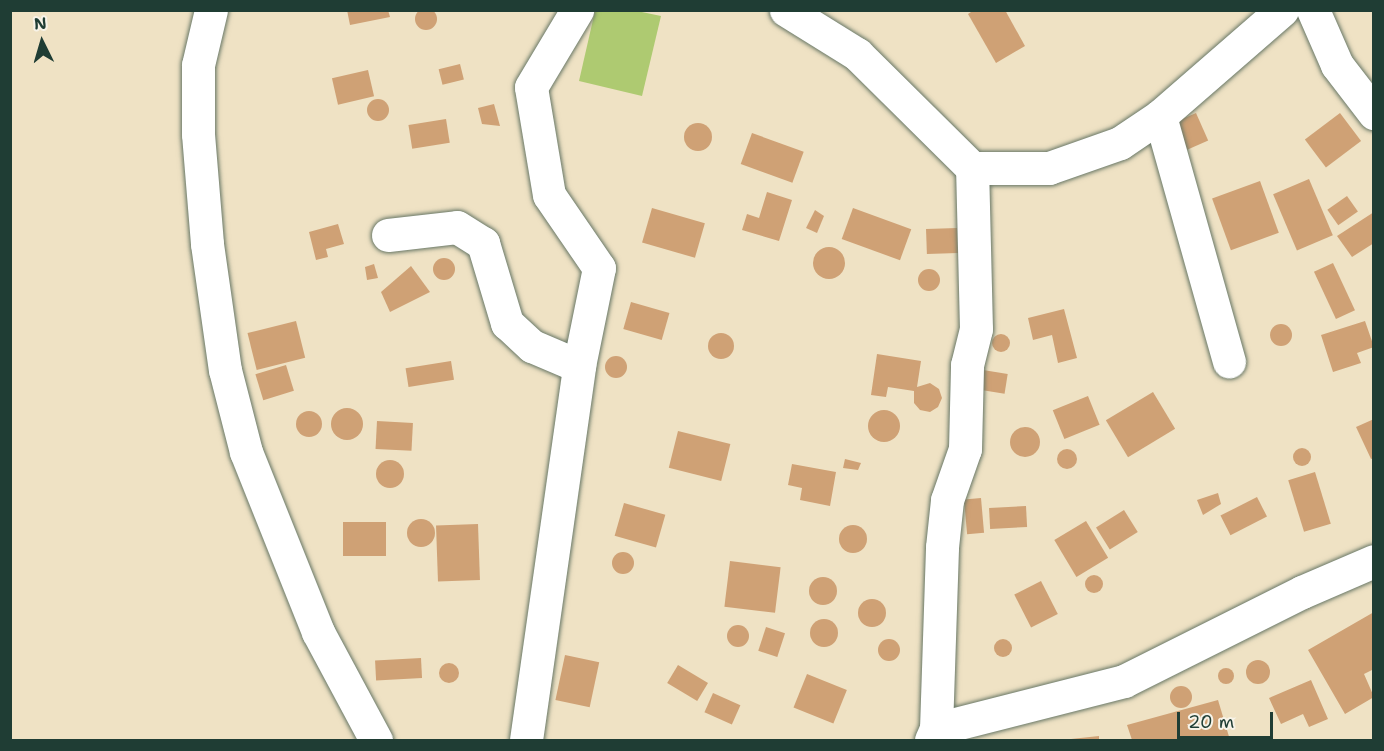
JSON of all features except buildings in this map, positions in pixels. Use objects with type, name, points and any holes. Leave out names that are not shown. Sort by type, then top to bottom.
[{"type":"street","points":[[211,10],[198,65],[198,134],[207,244],[225,370],[246,452],[318,632],[376,741]]},
{"type":"street","points":[[526,741],[579,366],[599,268],[549,195],[531,87],[577,10]]},
{"type":"street","points":[[786,10],[857,54],[972,168],[976,329],[967,365],[965,449],[947,500],[942,547],[934,735],[1124,681],[1302,592],[1374,561]]},
{"type":"street","points":[[972,168],[1049,168],[1120,143],[1160,116],[1282,10]]},
{"type":"street","points":[[1313,10],[1337,65],[1374,112]]},
{"type":"street","points":[[1160,116],[1229,361]]},
{"type":"street","points":[[388,235],[457,227],[483,243],[507,323],[532,346],[579,366]]},
{"type":"green space","points":[[595,11],[637,11],[661,16],[642,96],[579,81]]}]
